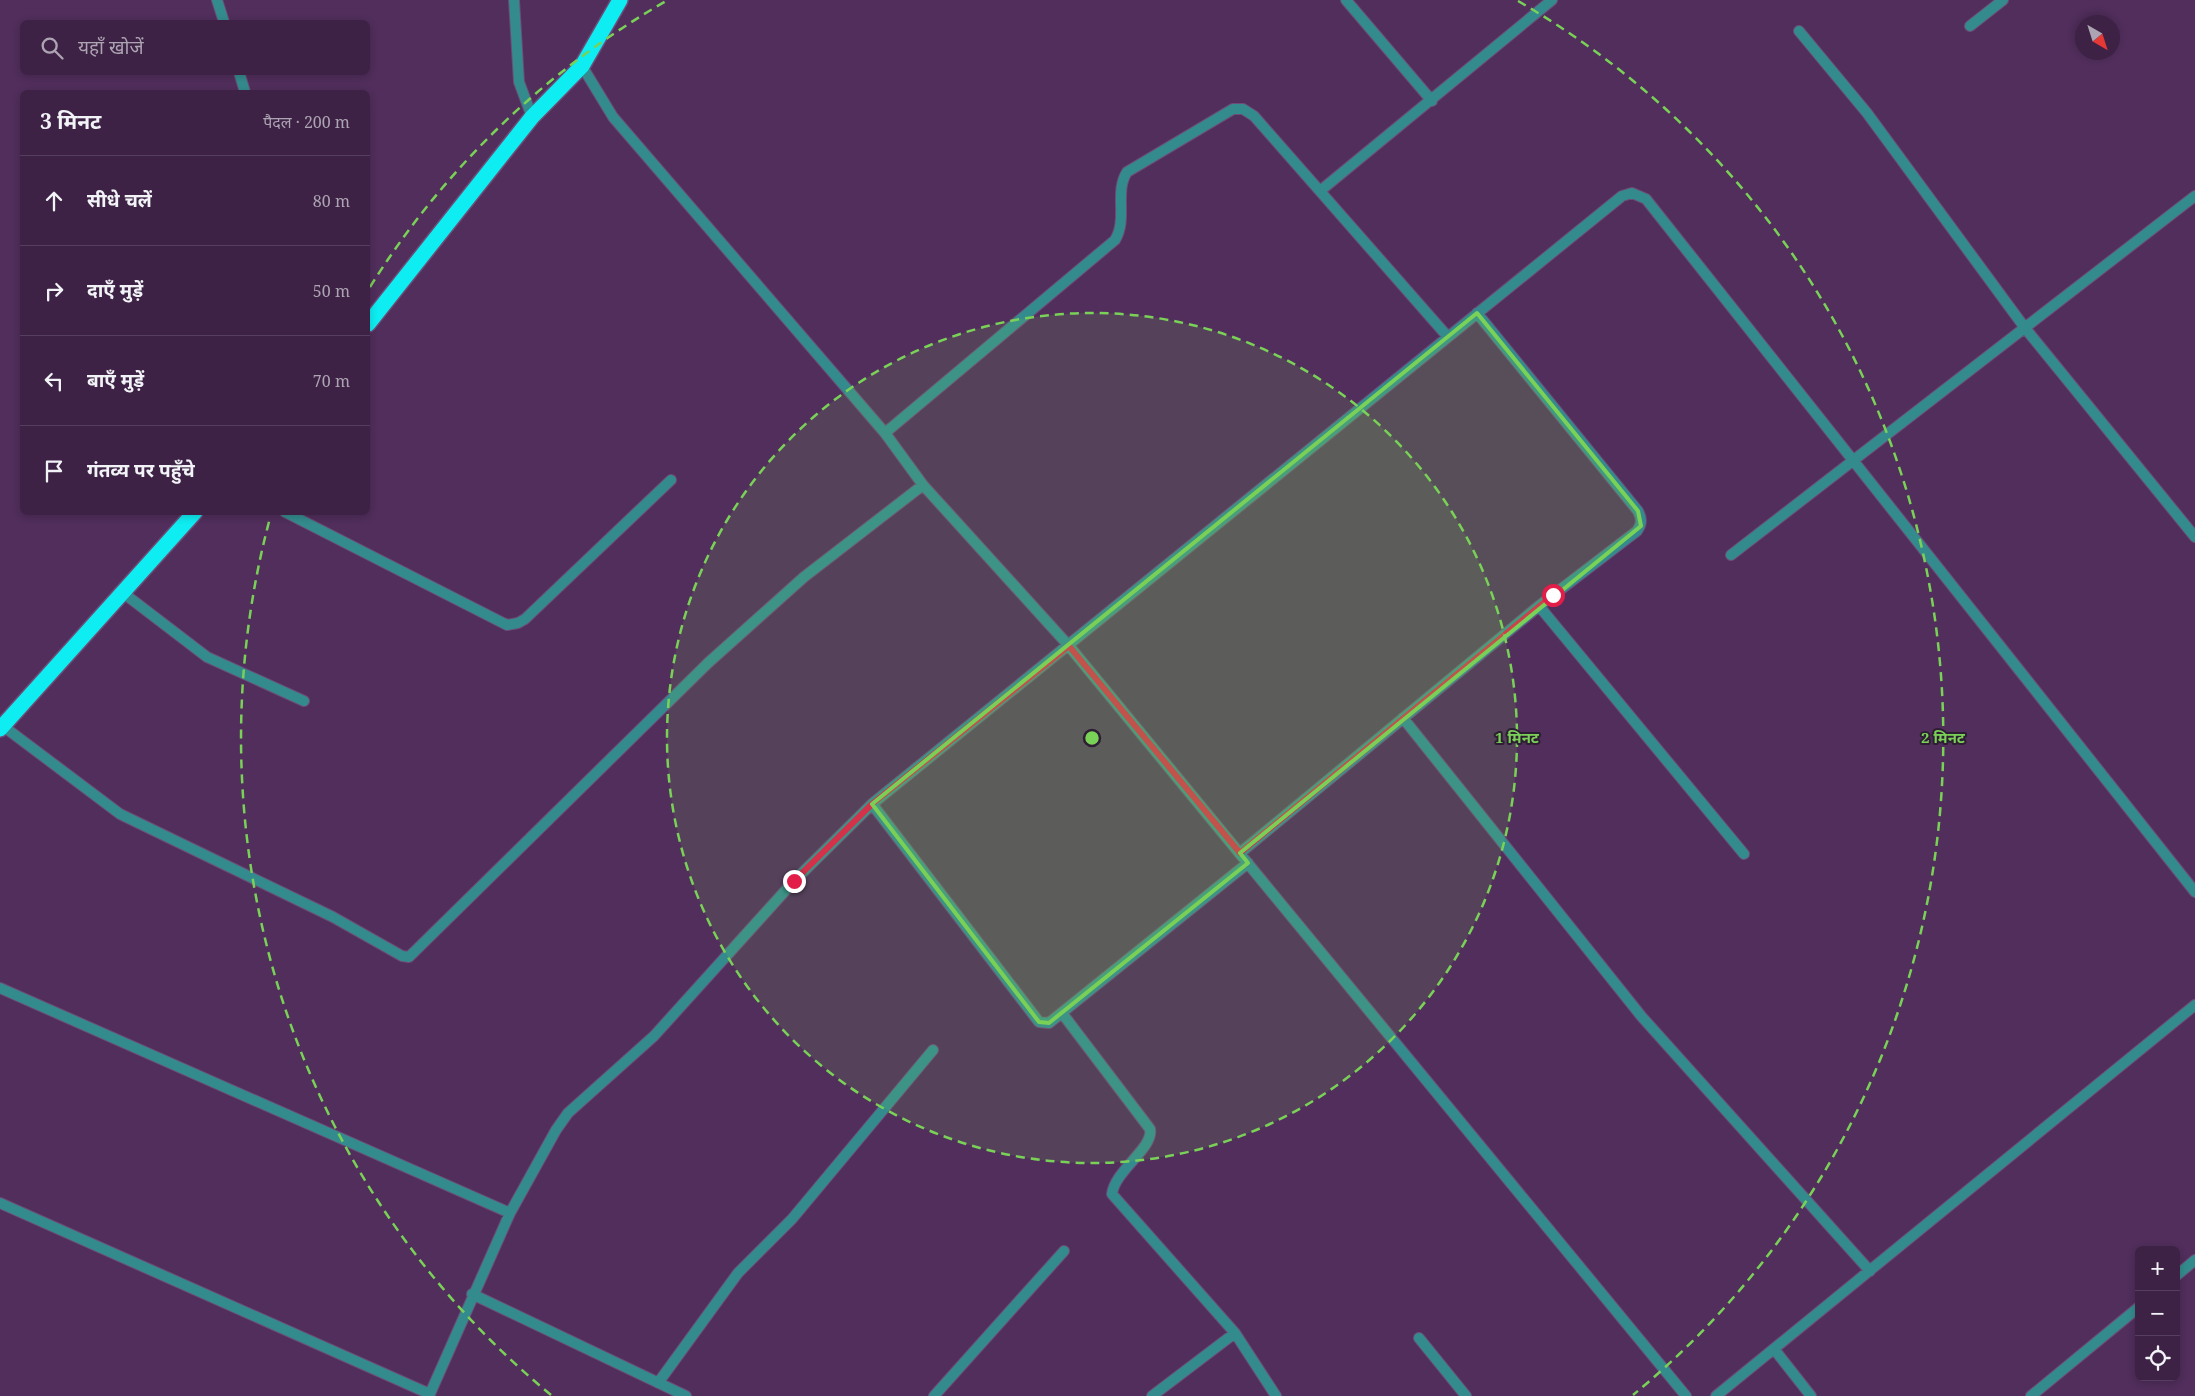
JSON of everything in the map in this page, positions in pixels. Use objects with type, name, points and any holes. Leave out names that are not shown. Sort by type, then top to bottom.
[{"type":"highway","points":[[370,321],[532,117],[582,66],[620,0]]},
{"type":"highway","points":[[1,727],[192,515]]},
{"type":"street","points":[[217,0],[223,20]]},
{"type":"street","points":[[514,0],[520,82],[532,117]]},
{"type":"street","points":[[1346,0],[1432,101]]},
{"type":"street","points":[[1320,190],[1432,101],[1552,0]]},
{"type":"street","points":[[1970,26],[2003,0]]},
{"type":"street","points":[[1799,31],[1867,113],[2024,328],[2195,537]]},
{"type":"street","points":[[582,66],[613,117],[885,433],[923,485],[1069,646],[1686,1396]]},
{"type":"street","points":[[240,75],[244,90]]},
{"type":"street","points":[[885,433],[1115,240],[1120,230],[1121,185],[1128,172],[1233,109],[1243,109],[1254,116],[1448,337]]},
{"type":"street","points":[[0,1203],[429,1395],[472,1294],[510,1213],[556,1130],[568,1113],[654,1036],[794,881],[872,804],[1622,196],[1632,193],[1641,195],[1853,459],[2195,892]]},
{"type":"street","points":[[1731,555],[2195,196]]},
{"type":"street","points":[[1240,853],[1539,606],[1637,531],[1640,526],[1641,518],[1477,313]]},
{"type":"street","points":[[291,515],[507,624],[513,624],[525,619],[671,480]]},
{"type":"street","points":[[1,727],[120,814],[333,917],[402,956],[409,957],[708,663],[804,577],[923,485]]},
{"type":"street","points":[[122,592],[207,657],[304,701]]},
{"type":"street","points":[[1539,606],[1744,854]]},
{"type":"street","points":[[1403,718],[1642,1017],[1870,1271]]},
{"type":"street","points":[[872,804],[1039,1022],[1049,1023],[1248,863]]},
{"type":"street","points":[[0,988],[510,1213]]},
{"type":"street","points":[[1716,1396],[2195,1005]]},
{"type":"street","points":[[1062,1013],[1150,1129],[1150,1139],[1113,1183],[1112,1194],[1236,1333],[1276,1396]]},
{"type":"street","points":[[658,1383],[738,1273],[792,1219],[933,1050]]},
{"type":"street","points":[[934,1396],[1064,1252]]},
{"type":"street","points":[[2180,1273],[2195,1260]]},
{"type":"street","points":[[472,1294],[686,1396]]},
{"type":"street","points":[[2031,1396],[2135,1310]]},
{"type":"street","points":[[1152,1396],[1236,1333]]},
{"type":"street","points":[[1419,1338],[1466,1396]]},
{"type":"street","points":[[1774,1349],[1811,1396]]},
{"type":"highlighted area","points":[[1477,313],[1638,511],[1641,526],[1240,853],[1248,863],[1049,1023],[1039,1022],[872,804]]},
{"type":"route","points":[[794,881],[872,804],[1069,646],[1240,853],[1553,595]]}]
